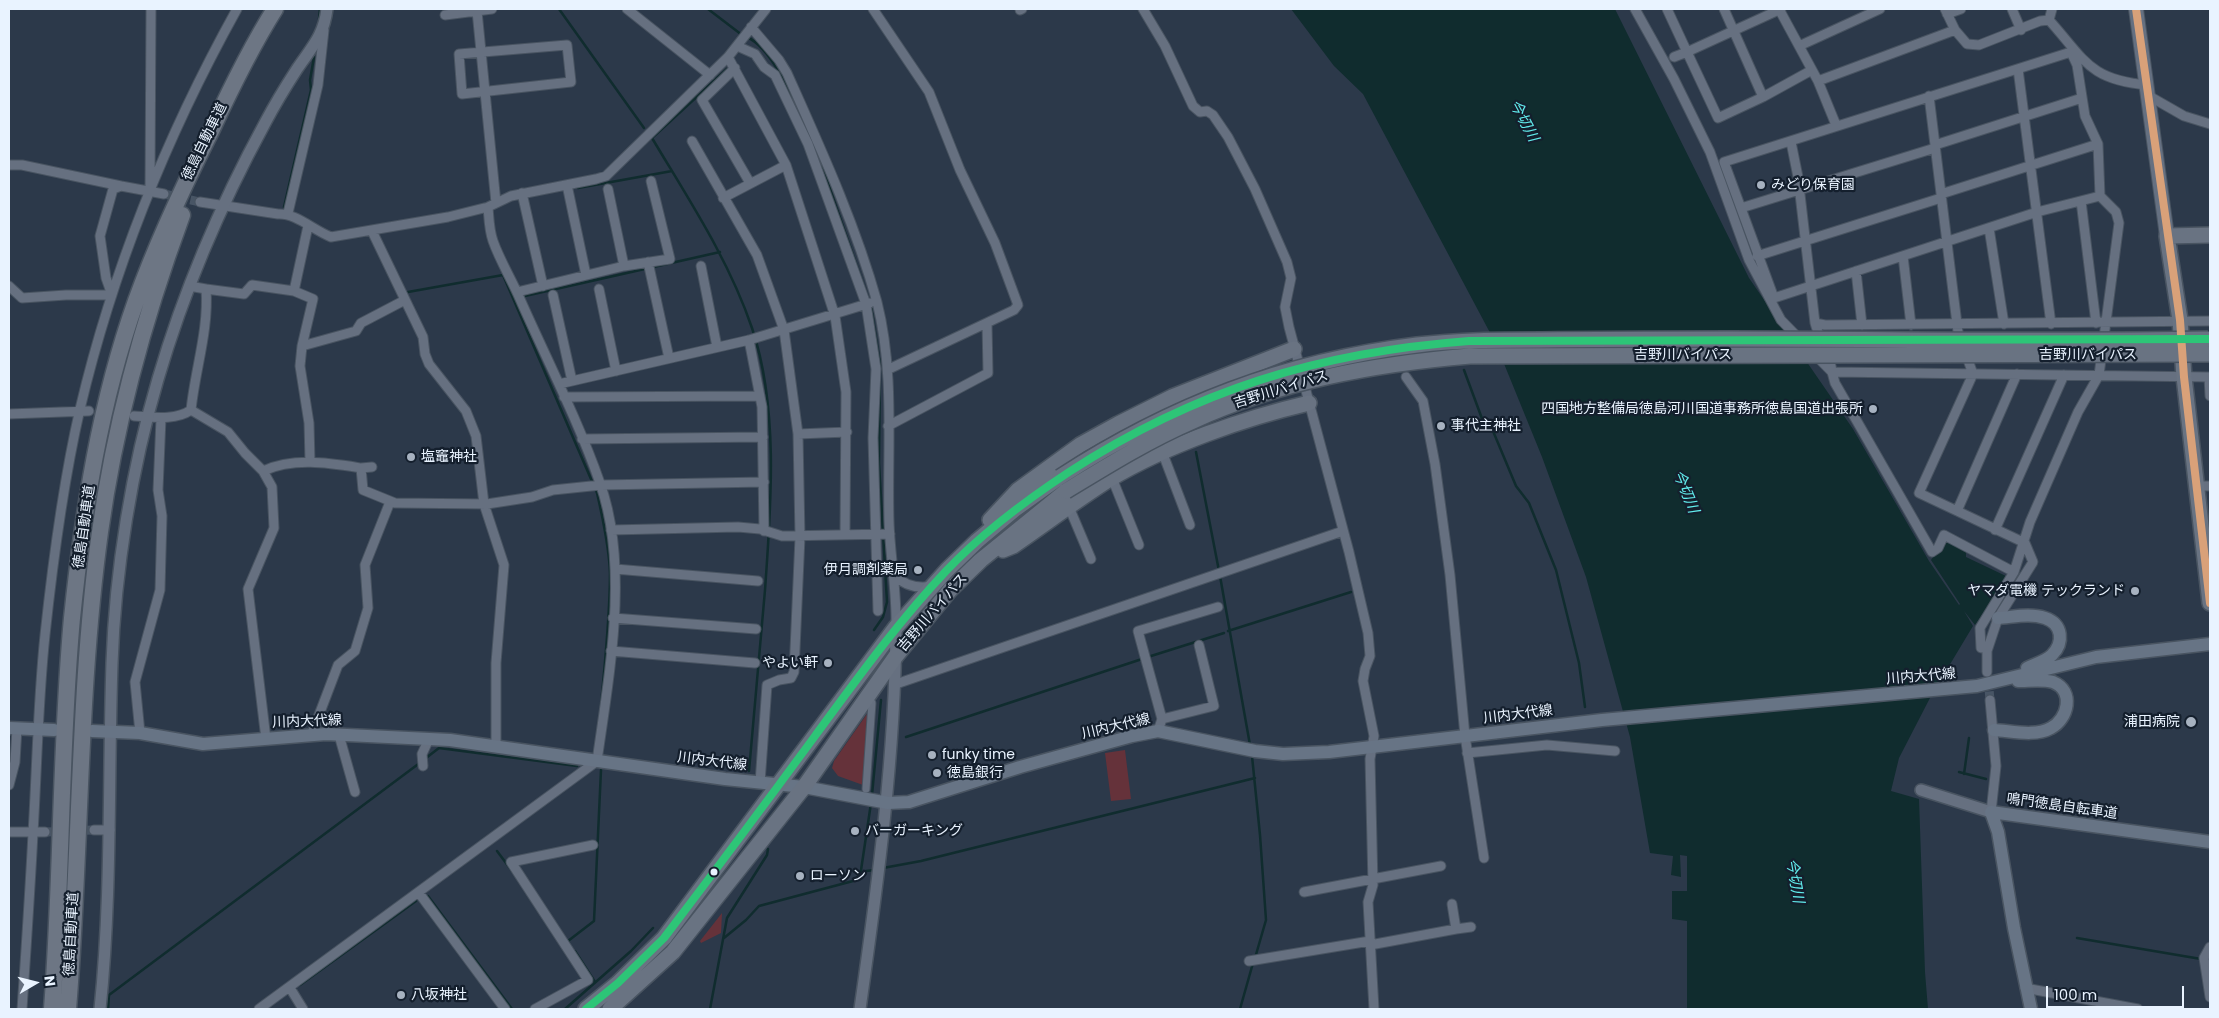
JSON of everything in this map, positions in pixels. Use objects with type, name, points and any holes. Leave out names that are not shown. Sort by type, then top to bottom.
[{"type":"highway","name":"徳島自動車道","points":[[52,1009],[66,700],[83,530],[95,458],[114,378],[136,302],[162,236],[190,173],[240,71],[273,13]]},
{"type":"highway","name":"徳島自動車道","points":[[68,1009],[83,700],[100,532],[111,461],[129,382],[150,306],[196,176],[240,71]]},
{"type":"highway","points":[[2210,235],[2167,236],[2180,320],[2184,377],[2203,463],[2210,603]]},
{"type":"highway","name":"吉野川バイパス","points":[[610,1009],[672,952],[804,787],[896,656],[950,590],[1063,484],[1136,432],[1191,404],[1229,389],[1320,362],[1419,344],[1469,341],[1611,339],[2210,345]]},
{"type":"highway","points":[[977,541],[992,517],[1018,490],[1080,445],[1172,397],[1294,349]]},
{"type":"highway","points":[[981,560],[1012,546],[1112,478],[1163,454],[1261,415],[1309,403]]},
{"type":"highway","name":"吉野川バイパス","points":[[586,1009],[618,983],[664,938],[896,627],[932,586],[977,541],[1014,510],[1063,484]]},
{"type":"main road","points":[[2136,9],[2167,236]]},
{"type":"main road","points":[[1998,618],[2031,615],[2046,618],[2054,623],[2061,639],[2051,657],[1998,682]]},
{"type":"main road","name":"川内大代線","points":[[92,731],[140,733],[203,744],[339,735],[429,739],[496,746],[760,783],[869,796],[888,803],[909,802],[1020,767],[1132,736],[1160,725],[1250,751],[1283,754],[1311,753],[1615,719],[1943,690],[1998,682],[2096,657],[2210,644]]},
{"type":"main road","points":[[1994,730],[2035,733],[2050,729],[2062,720],[2068,710],[2067,699],[2061,688],[2053,682],[1998,682]]},
{"type":"main road","points":[[13,728],[54,730]]},
{"type":"main road","name":"鳴門徳島自転車道","points":[[2032,1009],[2025,988],[1998,832],[1991,812],[2210,842]]},
{"type":"street","points":[[150,190],[151,9]]},
{"type":"street","points":[[22,1009],[33,832],[37,729],[45,634],[60,516],[112,295],[150,190],[203,71],[237,9]]},
{"type":"street","points":[[288,213],[318,85],[327,9]]},
{"type":"street","points":[[444,15],[492,9]]},
{"type":"street","points":[[627,9],[710,75]]},
{"type":"street","points":[[200,202],[278,214],[288,213],[308,226],[331,237],[448,217],[492,205],[511,196],[606,176],[728,57],[766,9]]},
{"type":"street","points":[[873,9],[929,92],[960,170],[995,242],[1018,306],[1014,310],[889,369]]},
{"type":"street","points":[[1143,9],[1164,46],[1193,106],[1200,112],[1207,111],[1213,115],[1228,137],[1279,240],[1291,278],[1285,307],[1294,349],[1343,531],[1368,634],[1370,656],[1363,682],[1374,736],[1370,759],[1373,885],[1368,902],[1374,1009]]},
{"type":"street","points":[[1635,9],[1674,79],[1710,152],[1750,260],[1781,320],[1832,372],[2210,377],[2210,396]]},
{"type":"street","points":[[1667,9],[1718,118],[1763,97],[1812,70]]},
{"type":"street","points":[[1724,9],[1763,97]]},
{"type":"street","points":[[1674,57],[1780,9],[1818,81],[1836,126]]},
{"type":"street","points":[[1799,46],[1880,9]]},
{"type":"street","points":[[1961,9],[1946,12],[1955,30],[1967,44],[1979,45],[2040,21],[2050,20]]},
{"type":"street","points":[[2012,9],[2020,30]]},
{"type":"street","points":[[2052,9],[2050,20],[2073,52],[2101,75],[2148,90],[2184,116],[2210,124]]},
{"type":"street","points":[[260,1009],[597,761],[614,618],[615,569],[611,530],[601,484],[559,384],[493,240],[477,11]]},
{"type":"street","points":[[100,1009],[106,948],[110,830],[112,661],[119,571],[148,417],[170,338],[189,286],[224,205],[265,121],[296,70],[320,37],[325,25]]},
{"type":"street","points":[[1818,81],[1955,30]]},
{"type":"street","points":[[746,32],[778,69],[827,165],[854,232],[889,369],[888,426],[878,611]]},
{"type":"street","points":[[567,45],[571,82],[484,91],[462,94],[458,54],[567,45]]},
{"type":"street","points":[[737,46],[755,54],[764,67],[778,69]]},
{"type":"street","points":[[2073,52],[1724,162],[1774,298],[2037,212],[2100,196]]},
{"type":"street","points":[[1981,648],[1980,628],[2014,572],[2025,543],[2030,522],[2078,412],[2099,375],[2119,223],[2116,212],[2100,196],[2098,144],[2085,116],[2077,65],[2073,52]]},
{"type":"street","points":[[728,57],[786,165],[835,316],[845,380],[845,534]]},
{"type":"street","points":[[735,68],[702,100],[750,184]]},
{"type":"street","points":[[778,69],[871,303],[876,369],[873,438],[882,533],[894,575],[896,684],[888,803],[860,1009]]},
{"type":"street","points":[[2018,69],[2051,324]]},
{"type":"street","points":[[1929,96],[1957,325],[1973,374],[1919,493],[2025,543],[2033,562],[1998,618],[1986,651],[1987,672]]},
{"type":"street","points":[[1741,208],[1800,191],[2082,98]]},
{"type":"street","points":[[692,142],[757,255],[784,330],[798,434],[800,536],[794,672],[791,678],[767,685],[760,783]]},
{"type":"street","points":[[1791,142],[1800,191],[1815,322],[1819,339],[1832,365],[1835,383],[1932,552],[1938,548],[1944,535],[2014,572]]},
{"type":"street","points":[[1757,256],[2098,144]]},
{"type":"street","points":[[9,165],[22,165],[164,194]]},
{"type":"street","points":[[723,198],[786,165]]},
{"type":"street","points":[[517,292],[624,266],[670,259],[651,181]]},
{"type":"street","points":[[567,185],[586,276]]},
{"type":"street","points":[[112,295],[106,278],[100,236],[113,189],[121,186]]},
{"type":"street","points":[[608,189],[624,266]]},
{"type":"street","points":[[522,194],[543,286]]},
{"type":"street","points":[[2081,201],[2096,323]]},
{"type":"street","points":[[294,291],[308,226]]},
{"type":"street","points":[[1989,228],[2004,324]]},
{"type":"street","points":[[372,231],[423,338],[425,354],[429,364],[466,411],[476,436],[484,504],[504,565],[496,663],[496,746]]},
{"type":"street","points":[[1903,256],[1910,325]]},
{"type":"street","points":[[648,262],[669,358]]},
{"type":"street","points":[[701,266],[717,347]]},
{"type":"street","points":[[1856,271],[1862,325]]},
{"type":"street","points":[[189,286],[244,294],[252,285],[294,291],[313,299],[302,346],[300,366],[309,423],[310,462]]},
{"type":"street","points":[[9,286],[22,298],[66,295],[112,295]]},
{"type":"street","points":[[599,288],[616,370]]},
{"type":"street","points":[[191,410],[194,379],[207,318],[206,289]]},
{"type":"street","points":[[553,295],[572,381]]},
{"type":"street","points":[[302,346],[356,331],[361,323],[404,300]]},
{"type":"street","points":[[559,384],[753,339],[835,316],[871,303]]},
{"type":"street","points":[[1815,322],[1825,325],[1957,325],[2210,321]]},
{"type":"street","points":[[888,426],[988,373],[987,323]]},
{"type":"street","points":[[753,339],[760,396],[768,532]]},
{"type":"street","points":[[1245,368],[1261,415]]},
{"type":"street","points":[[1958,511],[2017,374]]},
{"type":"street","points":[[1995,530],[2064,374]]},
{"type":"street","points":[[1406,377],[1423,401],[1436,464],[1450,575],[1467,753],[1484,858]]},
{"type":"street","points":[[564,397],[760,396]]},
{"type":"street","points":[[134,416],[161,418],[186,413],[191,410]]},
{"type":"street","points":[[191,410],[228,432],[264,471],[272,487],[274,528],[248,589],[266,739]]},
{"type":"street","points":[[9,414],[84,411]]},
{"type":"street","points":[[140,733],[135,682],[160,590],[162,516],[158,490],[161,418]]},
{"type":"street","points":[[798,434],[846,432]]},
{"type":"street","points":[[582,439],[763,437]]},
{"type":"street","points":[[1163,454],[1190,525]]},
{"type":"street","points":[[264,471],[284,464],[310,462],[362,468],[372,467]]},
{"type":"street","points":[[362,468],[363,490],[390,502],[484,504],[532,497],[553,490],[601,484],[764,482]]},
{"type":"street","points":[[1112,478],[1139,545]]},
{"type":"street","points":[[311,736],[338,665],[355,651],[368,608],[365,565],[390,502]]},
{"type":"street","points":[[1069,507],[1091,559]]},
{"type":"street","points":[[611,530],[738,527],[782,536],[882,533]]},
{"type":"street","points":[[896,684],[1343,531]]},
{"type":"street","points":[[615,569],[758,581]]},
{"type":"street","points":[[894,575],[906,584],[932,586]]},
{"type":"street","points":[[1199,645],[1214,706],[1160,725],[1138,631],[1218,607]]},
{"type":"street","points":[[614,618],[756,630]]},
{"type":"street","points":[[611,651],[755,663]]},
{"type":"street","points":[[1921,790],[1991,812],[1996,766],[1990,700]]},
{"type":"street","points":[[869,796],[872,703]]},
{"type":"street","points":[[9,785],[15,762],[13,728]]},
{"type":"street","points":[[339,735],[355,792]]},
{"type":"street","points":[[423,766],[422,754],[429,739]]},
{"type":"street","points":[[1467,753],[1547,745],[1615,751]]},
{"type":"street","points":[[94,830],[110,830]]},
{"type":"street","points":[[9,832],[45,832]]},
{"type":"street","points":[[535,1009],[588,980],[511,862],[593,844]]},
{"type":"street","points":[[1304,892],[1441,866]]},
{"type":"street","points":[[419,893],[505,1009]]},
{"type":"street","points":[[1452,904],[1456,929]]},
{"type":"street","points":[[1250,961],[1471,927]]},
{"type":"street","points":[[2210,947],[2204,958],[2210,997]]},
{"type":"street","points":[[290,988],[304,1009]]},
{"type":"street","points":[[2025,988],[2094,1005],[2138,1009]]},
{"type":"shaded area","points":[[869,711],[863,785],[838,776],[832,768],[834,761]]},
{"type":"shaded area","points":[[1125,750],[1131,799],[1111,801],[1105,753]]},
{"type":"shaded area","points":[[722,913],[721,933],[701,943],[700,941]]},
{"type":"water","name":"今切川","points":[[1291,9],[1615,9],[1749,278],[1853,429],[1929,561],[1959,605],[1931,560],[1946,539],[1966,549],[1966,557],[2008,577],[1975,625],[1964,611],[1973,626],[1931,696],[1899,758],[1891,791],[1919,799],[1928,1009],[1687,1009],[1687,921],[1672,919],[1672,891],[1687,891],[1687,856],[1680,855],[1681,877],[1671,875],[1673,856],[1650,853],[1630,737],[1586,577],[1542,457],[1496,344],[1363,94],[1334,66]]},
{"type":"waterway","points":[[319,19],[320,9]]},
{"type":"waterway","points":[[559,9],[644,128]]},
{"type":"waterway","points":[[708,9],[742,35]]},
{"type":"waterway","points":[[747,37],[757,44],[775,66],[783,79],[807,132]]},
{"type":"waterway","points":[[284,207],[311,90],[310,80],[314,57]]},
{"type":"waterway","points":[[727,69],[652,138],[694,207],[732,278],[752,328],[761,359],[766,391],[770,424],[771,492],[765,590],[749,771]]},
{"type":"waterway","points":[[813,146],[823,169],[869,301]]},
{"type":"waterway","points":[[578,188],[672,171]]},
{"type":"waterway","points":[[525,296],[720,252]]},
{"type":"waterway","points":[[408,292],[503,275],[597,493],[607,543],[610,573],[601,705]]},
{"type":"waterway","points":[[871,306],[880,365],[879,463],[887,602],[883,617],[874,630]]},
{"type":"waterway","points":[[1464,370],[1484,424],[1493,431],[1516,486],[1529,503],[1556,570],[1579,663],[1585,707]]},
{"type":"waterway","points":[[1196,452],[1219,571]]},
{"type":"waterway","points":[[1220,576],[1250,745]]},
{"type":"waterway","points":[[1228,631],[1351,592]]},
{"type":"waterway","points":[[1151,656],[1224,633]]},
{"type":"waterway","points":[[906,737],[1142,659]]},
{"type":"waterway","points":[[872,795],[881,700]]},
{"type":"waterway","points":[[1964,774],[1969,738]]},
{"type":"waterway","points":[[426,758],[439,748],[577,766]]},
{"type":"waterway","points":[[1252,756],[1266,920],[1255,958]]},
{"type":"waterway","points":[[108,1009],[109,995],[421,762]]},
{"type":"waterway","points":[[569,943],[568,941],[594,921],[601,770]]},
{"type":"waterway","points":[[1959,772],[1986,779]]},
{"type":"waterway","points":[[883,868],[921,861],[1255,778]]},
{"type":"waterway","points":[[860,877],[871,803]]},
{"type":"waterway","points":[[710,1009],[727,918],[767,855],[768,849]]},
{"type":"waterway","points":[[497,851],[515,875]]},
{"type":"waterway","points":[[724,938],[746,920],[759,906],[853,881],[866,871],[875,870]]},
{"type":"waterway","points":[[428,896],[512,1009]]},
{"type":"waterway","points":[[300,985],[416,901]]},
{"type":"waterway","points":[[565,1009],[631,951],[653,928]]},
{"type":"waterway","points":[[2077,938],[2201,959]]},
{"type":"waterway","points":[[575,951],[595,982]]},
{"type":"waterway","points":[[1240,1009],[1253,963]]},
{"type":"tunnel","points":[[164,194],[200,202]]},
{"type":"tunnel","points":[[1988,678],[1990,700]]},
{"type":"tunnel","points":[[45,832],[94,830]]},
{"type":"transit line","points":[[2136,9],[2180,320],[2184,377],[2210,603]]},
{"type":"transit line","points":[[586,1009],[618,983],[664,938],[878,651],[928,590],[960,557],[1004,518],[1069,472],[1116,443],[1164,418],[1212,397],[1260,380],[1310,366],[1414,346],[1469,341],[2210,339]]},
{"type":"place","name":"みどり保育園","points":[[1761,185]]},
{"type":"place","name":"四国地方整備局徳島河川国道事務所徳島国道出張所","points":[[1873,409]]},
{"type":"place","name":"事代主神社","points":[[1441,426]]},
{"type":"place","name":"塩竈神社","points":[[411,457]]},
{"type":"place","name":"伊月調剤薬局","points":[[918,570]]},
{"type":"place","name":"ヤマダ電機 テックランド","points":[[2135,591]]},
{"type":"place","name":"やよい軒","points":[[828,663]]},
{"type":"place","name":"浦田病院","points":[[2191,722]]},
{"type":"place","name":"funky time","points":[[932,755]]},
{"type":"place","name":"徳島銀行","points":[[937,773]]},
{"type":"place","name":"バーガーキング","points":[[855,831]]},
{"type":"place","name":"ローソン","points":[[800,876]]},
{"type":"place","name":"八坂神社","points":[[401,995]]}]
